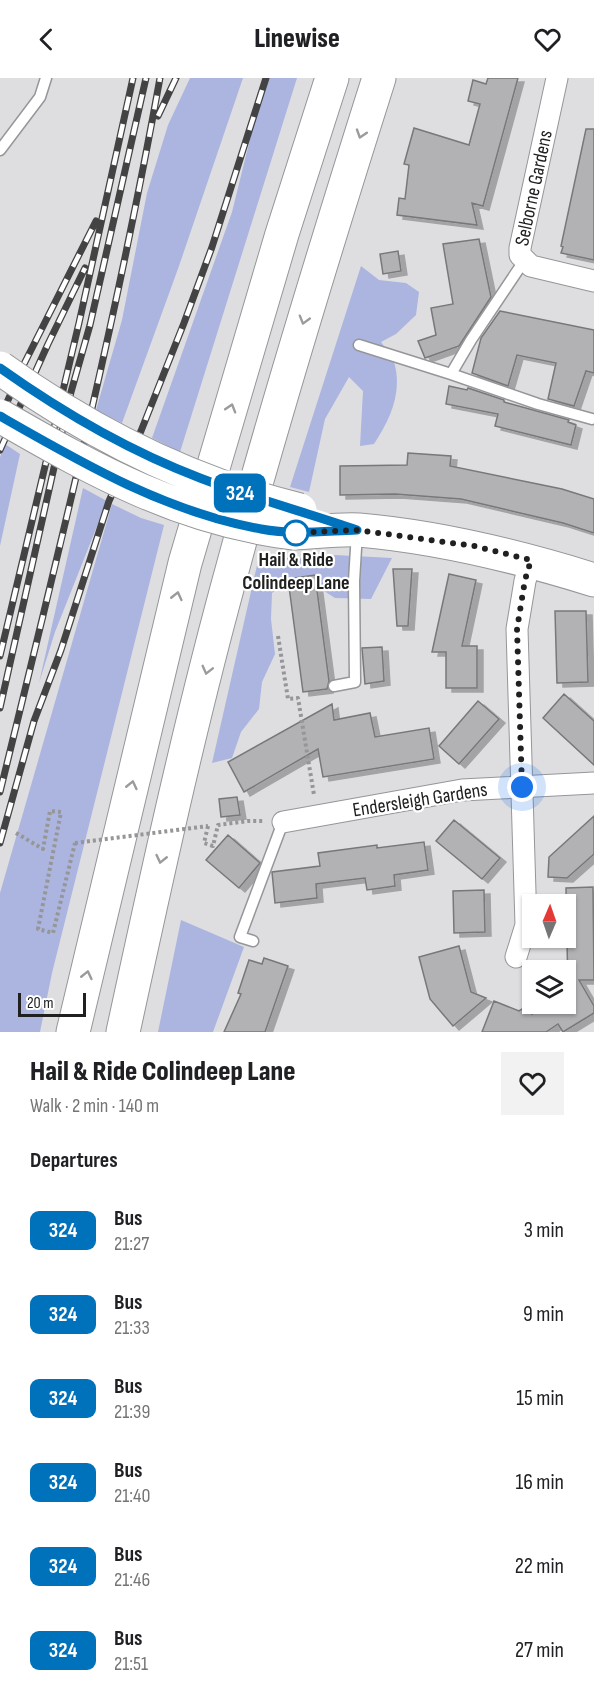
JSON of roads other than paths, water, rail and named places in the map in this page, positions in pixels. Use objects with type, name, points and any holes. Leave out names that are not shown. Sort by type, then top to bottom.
[{"type":"main road","points":[[73,1032],[184,563],[282,234],[332,78]]},
{"type":"main road","points":[[123,1032],[161,857],[233,564],[324,250],[379,78]]},
{"type":"main road","points":[[0,368],[45,400],[151,458],[240,493],[297,521],[474,546],[531,560],[594,580]]},
{"type":"main road","points":[[0,416],[87,465],[141,492],[193,512],[260,529],[297,521]]},
{"type":"street","name":"Selborne Gardens","points":[[557,78],[520,255],[531,266],[594,281]]},
{"type":"street","points":[[516,957],[526,925],[517,629],[525,580],[531,560]]},
{"type":"street","name":"Endersleigh Gardens","points":[[283,822],[462,790],[594,783]]},
{"type":"lane","points":[[0,150],[40,97],[46,78]]},
{"type":"lane","points":[[451,374],[524,261]]},
{"type":"lane","points":[[359,345],[538,405],[592,419]]},
{"type":"lane","points":[[334,686],[355,682],[354,580],[357,530]]},
{"type":"lane","points":[[253,941],[240,937],[283,822]]},
{"type":"railway","points":[[0,656],[79,323],[133,78]]},
{"type":"railway","points":[[0,708],[71,392],[90,325],[146,78]]},
{"type":"railway","points":[[0,792],[106,347],[160,78]]},
{"type":"railway","points":[[158,116],[176,78]]},
{"type":"railway","points":[[0,843],[34,721],[61,650],[109,501],[141,431],[184,323],[212,247],[266,78]]},
{"type":"railway","points":[[0,418],[24,364],[96,221]]},
{"type":"railway","points":[[0,450],[85,268]]},
{"type":"place","name":"Hail & Ride Colindeep Lane","points":[[296,533]]}]
